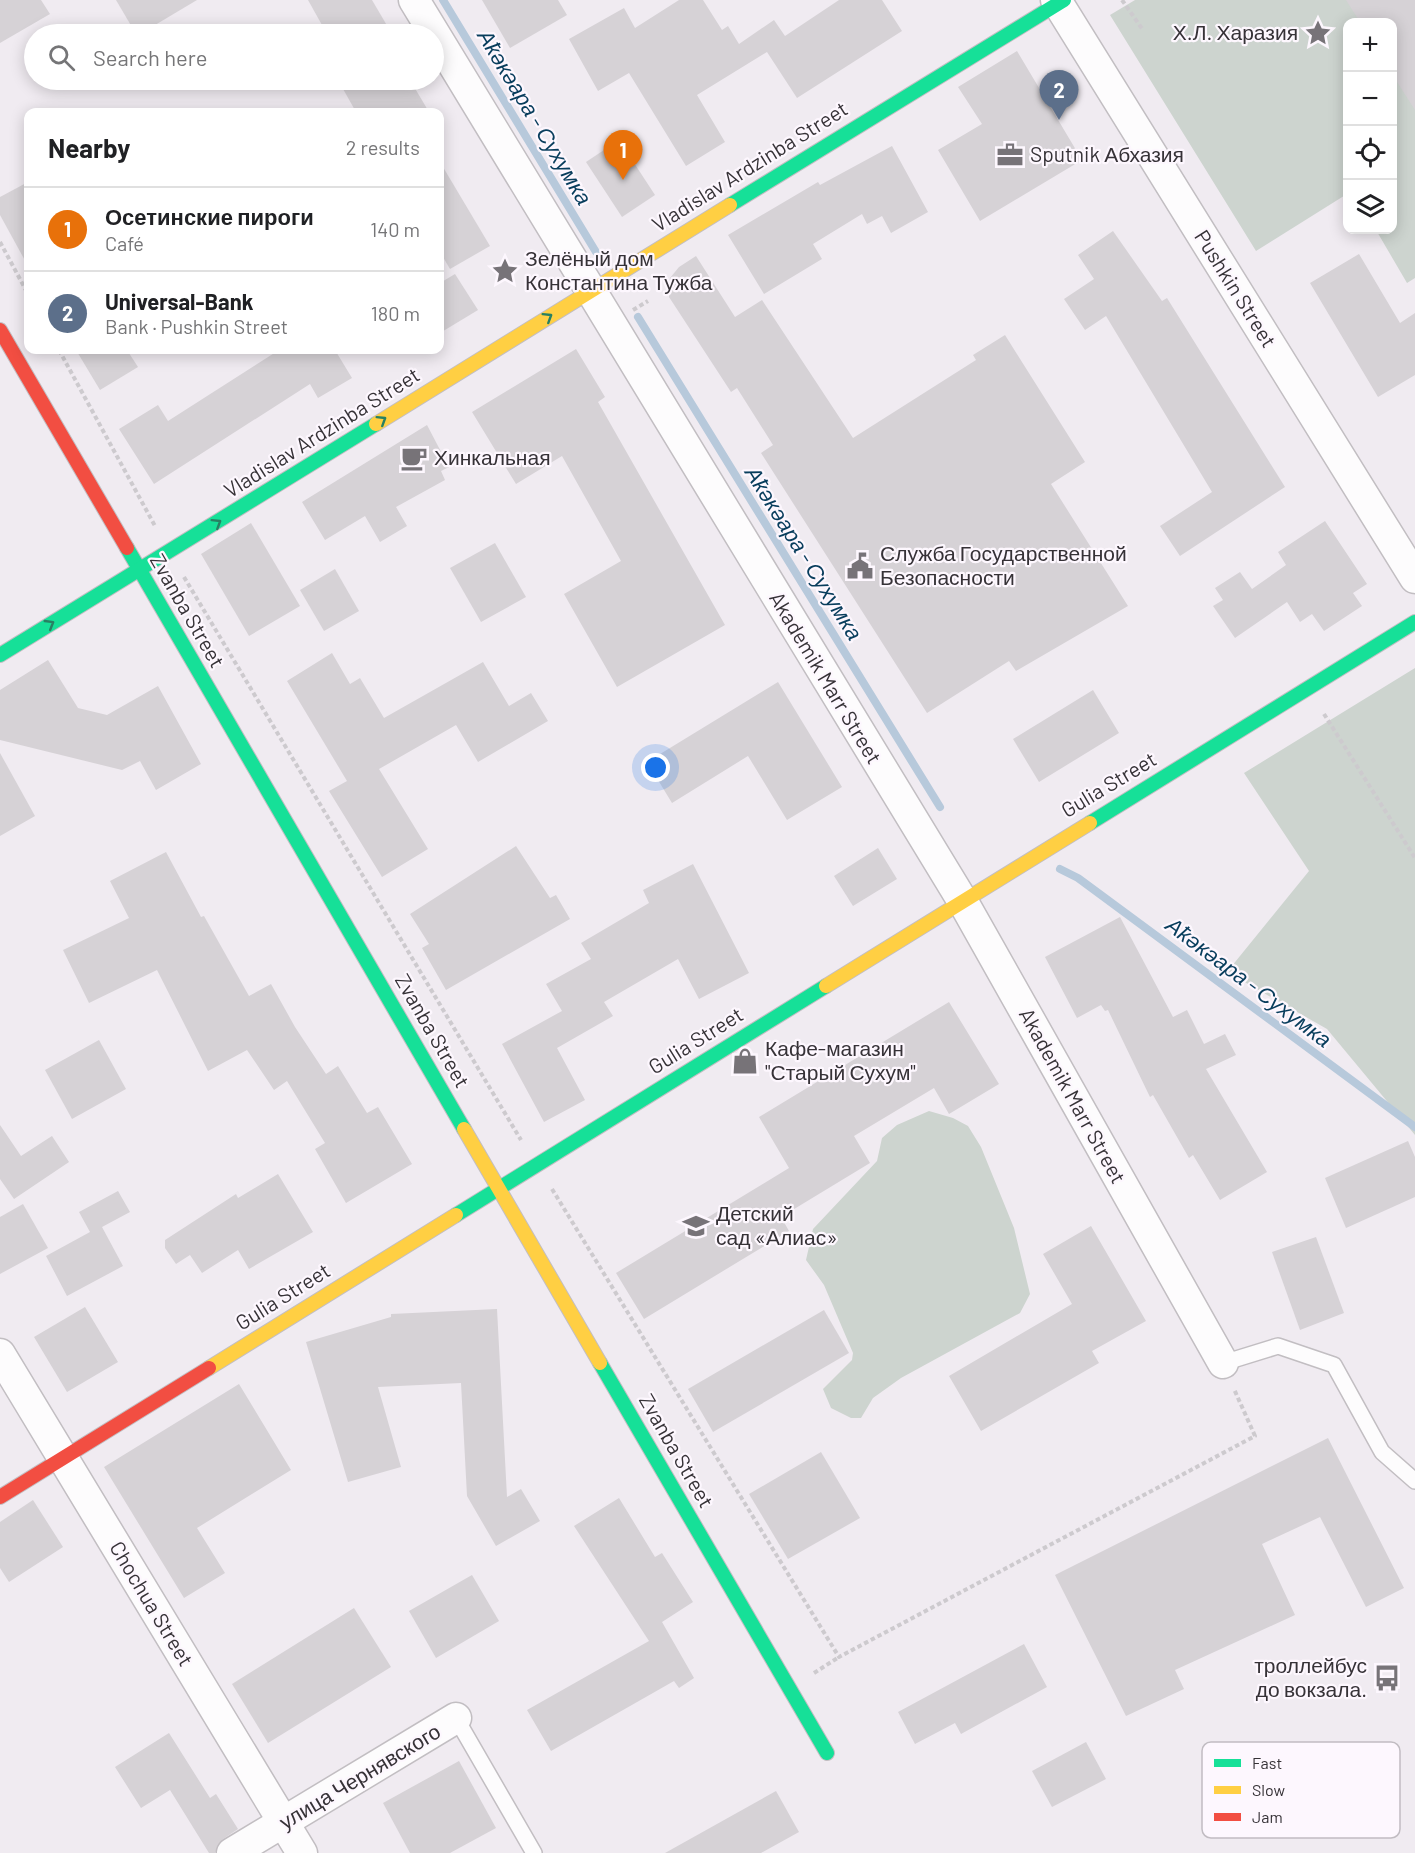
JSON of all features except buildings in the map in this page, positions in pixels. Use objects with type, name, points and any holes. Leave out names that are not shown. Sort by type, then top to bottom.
[{"type":"main road","name":"Vladislav Ardzinba Street","points":[[0,655],[1059,1]]},
{"type":"main road","name":"Zvanba Street","points":[[0,330],[827,1753]]},
{"type":"main road","name":"Gulia Street","points":[[0,1497],[962,900],[1415,622]]},
{"type":"street","name":"Akademik Marr Street","points":[[414,0],[428,24]]},
{"type":"street","name":"Pushkin Street","points":[[1059,1],[1415,578]]},
{"type":"street","name":"Akademik Marr Street","points":[[444,50],[962,900],[1223,1364]]},
{"type":"street","name":"Chochua Street","points":[[0,1354],[302,1853]]},
{"type":"street","name":"улица Чернявского","points":[[232,1853],[456,1718]]},
{"type":"lane","points":[[1223,1364],[1278,1346],[1334,1365],[1382,1452],[1415,1482]]},
{"type":"lane","points":[[456,1718],[534,1853]]},
{"type":"path","points":[[1122,0],[1143,30]]},
{"type":"path","points":[[0,242],[24,287]]},
{"type":"path","points":[[1308,689],[1415,858]]},
{"type":"shaded area","points":[[1135,0],[1415,0],[1415,278],[1407,283],[1378,234],[1397,234],[1397,18],[1343,18],[1343,197],[1256,251],[1110,15]]},
{"type":"shaded area","points":[[1415,668],[1415,1135],[1327,1029],[1227,972],[1309,871],[1244,773]]},
{"type":"shaded area","points":[[929,1111],[953,1118],[968,1126],[981,1147],[1014,1228],[1030,1294],[1020,1313],[901,1378],[873,1398],[861,1418],[851,1418],[831,1408],[823,1389],[852,1360],[853,1353],[824,1285],[806,1260],[813,1229],[877,1161],[882,1138],[897,1125]]},
{"type":"waterway","name":"Аҟәкәара - Сухумка","points":[[443,0],[596,252]]},
{"type":"waterway","name":"Аҟәкәара - Сухумка","points":[[638,317],[940,807]]},
{"type":"waterway","name":"Аҟәкәара - Сухумка","points":[[1060,869],[1078,878],[1415,1127]]},
{"type":"traffic: fast","points":[[730,205],[1064,0]]},
{"type":"traffic: fast","points":[[0,655],[376,424]]},
{"type":"traffic: fast","points":[[127,548],[464,1129]]},
{"type":"traffic: fast","points":[[1090,823],[1415,622]]},
{"type":"traffic: fast","points":[[456,1215],[826,986]]},
{"type":"traffic: fast","points":[[600,1363],[827,1753]]},
{"type":"traffic: slow","points":[[376,424],[730,205]]},
{"type":"traffic: slow","points":[[826,986],[1090,823]]},
{"type":"traffic: slow","points":[[464,1129],[600,1363]]},
{"type":"traffic: slow","points":[[209,1368],[456,1215]]},
{"type":"traffic: jam","points":[[0,330],[127,548]]},
{"type":"traffic: jam","points":[[0,1497],[209,1368]]},
{"type":"place","name":"Х.Л. Харазия","points":[[1318,33]]},
{"type":"place","name":"Universal-Bank","points":[[1059,120]]},
{"type":"place","name":"Sputnik Абхазия","points":[[1010,155]]},
{"type":"place","name":"Осетинские пироги","points":[[623,180]]},
{"type":"place","name":"Зелёный дом Константина Тужба","points":[[505,271]]},
{"type":"place","name":"Хинкальная","points":[[414,458]]},
{"type":"place","name":"Служба Государственной Безопасности","points":[[860,566]]},
{"type":"place","name":"Кафе-магазин \"Старый Сухум\"","points":[[745,1061]]},
{"type":"place","name":"Детский сад «Алиас»","points":[[696,1226]]},
{"type":"place","name":"троллейбус до вокзала.","points":[[1387,1678]]}]
